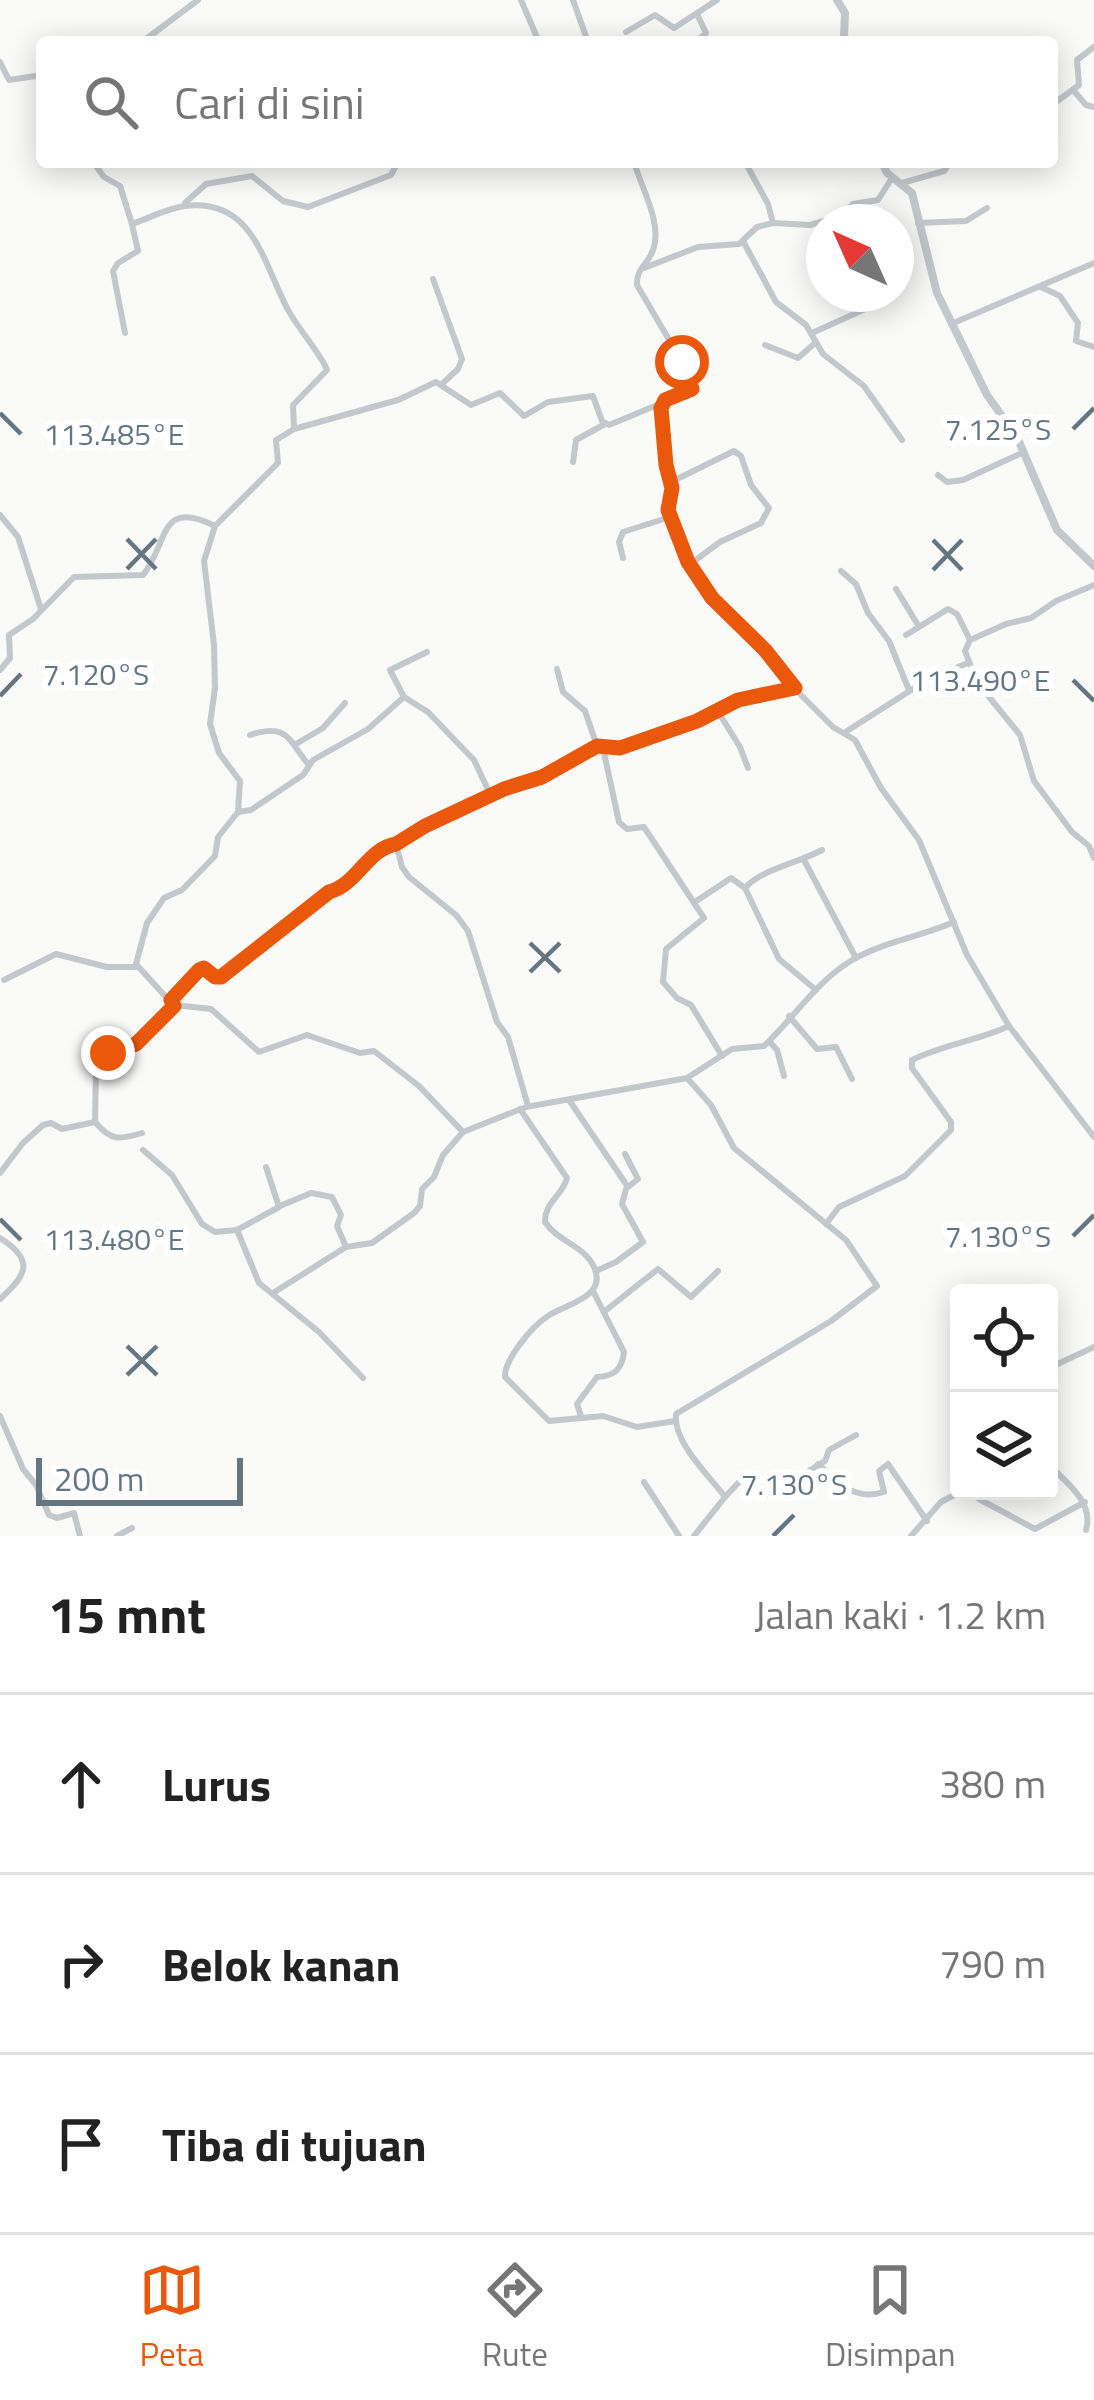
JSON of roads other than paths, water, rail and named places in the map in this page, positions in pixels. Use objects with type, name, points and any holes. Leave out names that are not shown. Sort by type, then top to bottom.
[{"type":"street","points":[[150,36],[198,0]]},
{"type":"street","points":[[521,0],[536,36]]},
{"type":"street","points":[[573,0],[586,36]]},
{"type":"street","points":[[626,32],[655,15],[674,28],[717,0]]},
{"type":"street","points":[[837,0],[845,13],[844,36]]},
{"type":"street","points":[[697,14],[706,33],[703,36]]},
{"type":"street","points":[[1058,100],[1074,91],[1079,81],[1077,60],[1094,47]]},
{"type":"street","points":[[0,62],[9,80],[36,75]]},
{"type":"street","points":[[1074,91],[1094,107]]},
{"type":"street","points":[[97,168],[120,186],[139,248],[113,271],[124,333]]},
{"type":"street","points":[[183,206],[206,184],[252,176],[283,201],[314,206],[391,175],[395,168]]},
{"type":"street","points":[[573,462],[576,440],[692,389],[682,362],[637,285],[639,270],[655,247],[655,230],[636,168]]},
{"type":"street","points":[[748,168],[773,223]]},
{"type":"street","points":[[886,168],[912,193],[929,272],[951,324],[987,395],[1024,452],[1057,530],[1094,566]]},
{"type":"street","points":[[902,183],[946,168]]},
{"type":"street","points":[[639,270],[698,247],[743,242],[757,227],[810,225],[831,219],[854,204],[878,200],[892,178]]},
{"type":"street","points":[[132,224],[183,206],[219,207],[244,227],[268,260],[283,302],[303,337],[324,360],[325,374],[291,410],[293,429]]},
{"type":"street","points":[[918,224],[966,220],[988,208]]},
{"type":"street","points":[[743,242],[776,302],[812,333],[823,354],[864,386],[902,440]]},
{"type":"street","points":[[951,324],[1094,263]]},
{"type":"street","points":[[434,279],[462,359],[442,384]]},
{"type":"street","points":[[1039,286],[1057,292],[1078,323],[1076,341],[1094,347]]},
{"type":"street","points":[[812,333],[857,312]]},
{"type":"street","points":[[765,345],[798,358],[815,343]]},
{"type":"street","points":[[463,1132],[419,1086],[374,1052],[360,1053],[307,1035],[259,1052],[211,1009],[172,1002],[138,967],[136,956],[144,927],[164,898],[182,890],[215,856],[218,837],[238,812],[240,781],[219,753],[209,724],[215,688],[214,645],[204,561],[215,526],[278,463],[276,440],[293,429],[398,400],[436,382],[471,405],[500,393],[524,416],[548,402],[592,396],[605,424]]},
{"type":"street","points":[[662,404],[670,517],[689,565],[712,598],[765,650],[795,688],[833,727],[860,746],[881,788],[920,840],[967,955],[1009,1026],[1094,1137]]},
{"type":"street","points":[[670,482],[734,451],[769,508],[761,523],[720,542],[689,565]]},
{"type":"street","points":[[938,475],[947,482],[963,480],[1024,452]]},
{"type":"street","points":[[0,515],[18,537],[41,609]]},
{"type":"street","points":[[0,670],[10,658],[8,634],[74,577],[142,575],[166,528],[178,517],[190,516],[215,526]]},
{"type":"street","points":[[623,558],[622,532],[670,517]]},
{"type":"street","points":[[841,571],[856,584],[868,613],[889,640],[909,690]]},
{"type":"street","points":[[1094,585],[1031,618],[970,640],[965,651],[977,682],[1020,735],[1034,781],[1094,858]]},
{"type":"street","points":[[896,589],[918,625]]},
{"type":"street","points":[[906,634],[941,610],[953,610],[970,640]]},
{"type":"street","points":[[427,652],[390,670],[404,697],[428,712],[474,760],[491,796]]},
{"type":"street","points":[[845,732],[938,673],[968,663]]},
{"type":"street","points":[[557,668],[563,692],[585,711],[600,747],[619,822],[627,829],[644,827],[695,902],[703,921],[666,949],[663,982],[691,1005],[722,1056]]},
{"type":"street","points":[[142,1133],[113,1139],[95,1122],[96,1069],[101,1059],[136,1044],[202,968],[221,977],[329,892],[348,884],[382,848],[425,826],[600,747],[620,748],[738,700],[795,688]]},
{"type":"street","points":[[238,812],[251,810],[303,776],[309,765],[368,729],[404,697]]},
{"type":"street","points":[[296,744],[323,728],[345,703]]},
{"type":"street","points":[[717,710],[748,768]]},
{"type":"street","points":[[250,735],[270,729],[296,744],[309,765]]},
{"type":"street","points":[[396,844],[409,877],[468,931],[497,1022],[508,1037],[524,1107],[567,1178],[564,1189],[548,1206],[545,1222],[554,1234],[584,1252],[596,1271],[592,1290],[548,1316],[504,1370],[510,1383],[549,1421],[603,1416],[637,1427],[675,1420]]},
{"type":"street","points":[[745,888],[760,874],[822,850]]},
{"type":"street","points":[[804,860],[856,958]]},
{"type":"street","points":[[695,902],[731,878],[745,888],[779,959],[817,990]]},
{"type":"street","points":[[274,1293],[346,1246],[372,1243],[415,1214],[422,1189],[463,1132],[524,1107],[687,1078],[739,1047],[755,1048],[770,1041],[790,1016],[856,958],[954,922]]},
{"type":"street","points":[[4,980],[56,954],[107,967],[138,967]]},
{"type":"street","points":[[790,1016],[818,1048],[836,1047],[852,1079]]},
{"type":"street","points":[[826,1224],[838,1208],[905,1176],[951,1130],[951,1122],[912,1068],[912,1060],[1009,1026]]},
{"type":"street","points":[[770,1041],[784,1076]]},
{"type":"street","points":[[675,1420],[681,1409],[741,1378],[874,1292],[876,1281],[852,1247],[734,1148],[711,1105],[687,1078]]},
{"type":"street","points":[[568,1100],[627,1187]]},
{"type":"street","points":[[0,1173],[23,1142],[44,1125],[62,1129],[95,1122]]},
{"type":"street","points":[[142,1150],[172,1175],[202,1224],[215,1232],[237,1230],[311,1193],[332,1197],[341,1215],[337,1226],[346,1246]]},
{"type":"street","points":[[596,1271],[644,1241],[622,1204],[627,1187],[638,1179],[626,1154]]},
{"type":"street","points":[[266,1167],[279,1207]]},
{"type":"street","points":[[237,1230],[259,1283],[363,1378]]},
{"type":"street","points":[[0,1238],[17,1252],[24,1266],[20,1281],[0,1299]]},
{"type":"street","points":[[605,1311],[658,1269],[691,1297],[718,1271]]},
{"type":"street","points":[[581,1416],[577,1404],[590,1383],[613,1375],[624,1352],[592,1290]]},
{"type":"street","points":[[1058,1364],[1094,1347]]},
{"type":"street","points":[[0,1416],[22,1469],[36,1485],[49,1515],[74,1513],[80,1536]]},
{"type":"street","points":[[675,1420],[701,1468],[725,1497]]},
{"type":"street","points":[[694,1536],[742,1479],[769,1495],[856,1435]]},
{"type":"street","points":[[818,1464],[840,1485],[866,1496],[884,1492],[879,1471],[888,1464],[927,1521]]},
{"type":"street","points":[[1058,1474],[1085,1502],[1090,1520],[1086,1534]]},
{"type":"street","points":[[644,1482],[679,1536]]},
{"type":"street","points":[[911,1536],[950,1497]]},
{"type":"street","points":[[981,1500],[1035,1529],[1085,1502]]},
{"type":"street","points":[[117,1536],[132,1528]]}]
